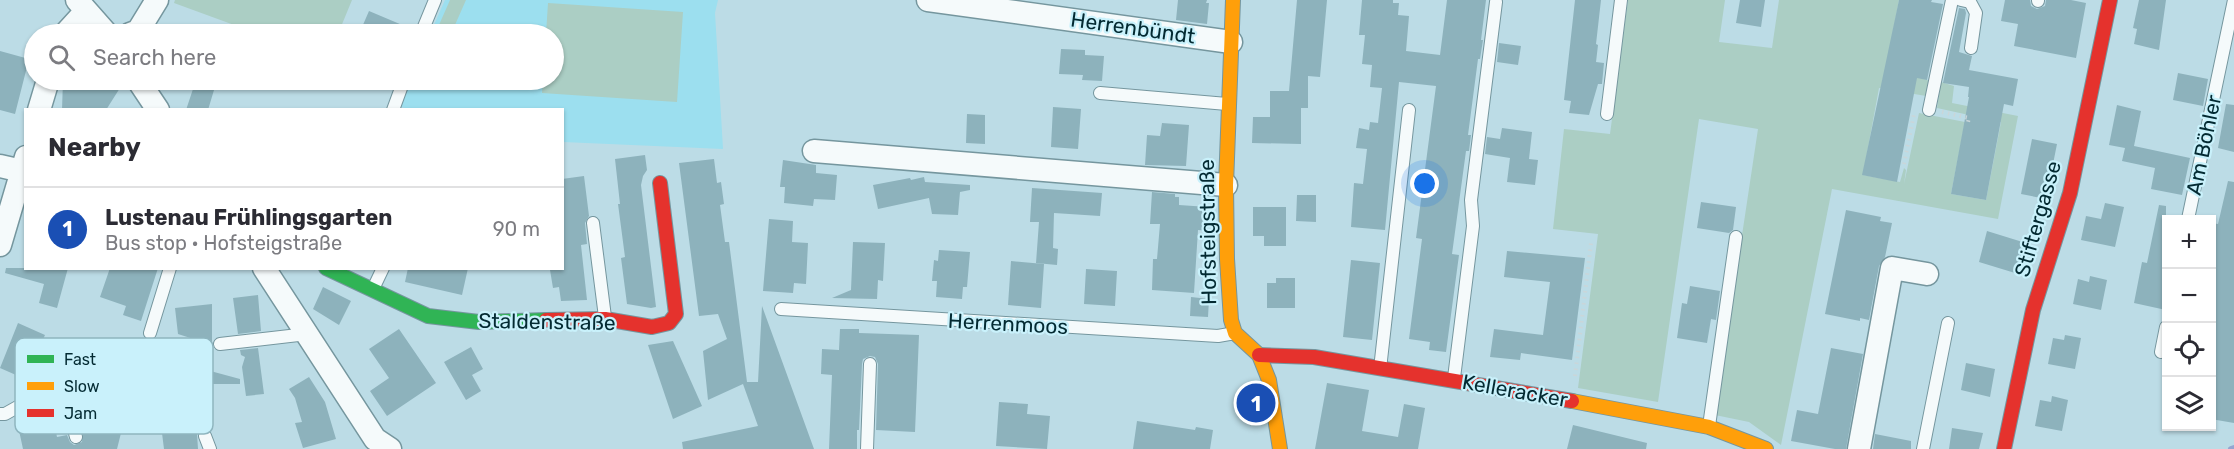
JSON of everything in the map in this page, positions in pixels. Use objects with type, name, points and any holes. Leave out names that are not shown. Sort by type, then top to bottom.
[{"type":"street","points":[[142,24],[157,0]]},
{"type":"street","name":"Herrenbündt","points":[[928,0],[1231,42]]},
{"type":"street","name":"Hofsteigstraße","points":[[1233,0],[1226,185],[1231,320],[1235,333],[1259,355],[1269,380],[1280,449]]},
{"type":"street","name":"Stiftergasse","points":[[2004,449],[2033,310],[2070,193],[2110,0]]},
{"type":"street","points":[[70,24],[81,5],[98,24]]},
{"type":"street","points":[[40,108],[45,90]]},
{"type":"street","points":[[145,90],[157,108]]},
{"type":"street","points":[[814,151],[1226,185]]},
{"type":"street","points":[[0,245],[18,167]]},
{"type":"street","name":"Staldenstraße","points":[[330,270],[428,316],[479,322],[605,319],[652,327],[669,323],[676,314],[660,183]]},
{"type":"street","points":[[1859,449],[1892,268],[1927,274]]},
{"type":"street","points":[[265,270],[381,447]]},
{"type":"street","name":"Kelleracker","points":[[1259,355],[1314,357],[1572,401],[1709,427],[1766,449]]},
{"type":"lane","points":[[425,24],[435,0]]},
{"type":"lane","points":[[1607,114],[1621,0]]},
{"type":"lane","points":[[1930,107],[1952,0]]},
{"type":"lane","points":[[1961,0],[1970,2],[1976,13],[1971,48]]},
{"type":"lane","name":"Am Böhler","points":[[2189,215],[2234,0]]},
{"type":"lane","points":[[1453,381],[1473,226],[1471,201],[1496,2]]},
{"type":"lane","points":[[394,108],[400,90]]},
{"type":"lane","points":[[1100,93],[1230,104]]},
{"type":"lane","points":[[1380,369],[1409,110]]},
{"type":"lane","points":[[593,223],[605,319]]},
{"type":"lane","points":[[1709,427],[1736,237]]},
{"type":"lane","points":[[150,333],[169,270]]},
{"type":"lane","points":[[372,290],[382,270]]},
{"type":"lane","name":"Herrenmoos","points":[[781,309],[1218,336],[1235,333]]},
{"type":"lane","points":[[1923,449],[1948,323]]},
{"type":"lane","points":[[220,344],[307,334]]},
{"type":"lane","points":[[867,449],[870,364]]},
{"type":"lane","points":[[0,414],[15,408]]},
{"type":"lane","points":[[205,436],[210,449]]},
{"type":"path","points":[[1904,164],[1916,101],[1969,118],[1968,122]]},
{"type":"path","points":[[1572,401],[1591,243]]},
{"type":"shaded area","points":[[445,0],[718,0],[715,13],[723,149],[564,142],[564,108],[399,107],[407,90],[564,90],[564,24],[434,24]]},
{"type":"green space","points":[[175,0],[352,0],[342,24],[232,24],[174,3]]},
{"type":"green space","points":[[450,0],[466,0],[455,24],[439,24]]},
{"type":"green space","points":[[1628,0],[1725,0],[1719,42],[1772,48],[1779,0],[1899,0],[1886,70],[1921,77],[1929,81],[1926,96],[1879,88],[1863,175],[1900,182],[1904,168],[1906,170],[1904,184],[1919,113],[1965,122],[1951,194],[1986,200],[2001,122],[1937,108],[1941,82],[1954,86],[1952,103],[2018,116],[1998,219],[1832,189],[1781,445],[1749,422],[1715,415],[1758,129],[1699,119],[1658,402],[1578,388],[1598,234],[1553,229],[1564,129],[1610,134]]},
{"type":"green space","points":[[548,3],[683,12],[677,102],[542,93],[542,90],[564,90],[564,24],[547,24]]},
{"type":"building","points":[[1178,0],[1207,0],[1206,3],[1209,3],[1207,24],[1176,20]]},
{"type":"building","points":[[1297,0],[1327,0],[1320,77],[1308,76],[1308,108],[1301,108],[1301,144],[1252,143],[1253,117],[1270,117],[1270,91],[1289,91]]},
{"type":"building","points":[[1362,0],[1393,0],[1393,3],[1399,3],[1398,15],[1409,16],[1406,51],[1440,55],[1447,0],[1486,0],[1481,40],[1483,40],[1480,59],[1478,59],[1468,135],[1471,135],[1469,151],[1466,151],[1452,254],[1459,255],[1446,352],[1429,350],[1430,342],[1409,339],[1422,239],[1416,238],[1436,86],[1399,82],[1385,230],[1351,227],[1354,183],[1363,184],[1367,149],[1356,148],[1359,128],[1369,130],[1370,122],[1378,123],[1382,88],[1370,87],[1372,65],[1362,64],[1365,35],[1359,35]]},
{"type":"building","points":[[1575,0],[1601,0],[1596,62],[1604,63],[1602,84],[1598,84],[1589,115],[1569,113],[1571,101],[1564,100]]},
{"type":"building","points":[[1740,0],[1765,0],[1761,27],[1736,23]]},
{"type":"building","points":[[1899,0],[1932,0],[1931,2],[1943,4],[1927,80],[1917,78],[1897,182],[1862,175]]},
{"type":"building","points":[[2005,0],[2030,0],[2031,6],[2037,9],[2045,6],[2046,0],[2071,0],[2086,3],[2076,58],[2014,46],[2018,24],[2001,21]]},
{"type":"building","points":[[2139,0],[2166,0],[2159,50],[2134,44],[2137,29],[2133,28]]},
{"type":"building","points":[[1959,8],[1965,9],[1966,13],[1959,52],[1972,56],[1969,70],[2018,79],[2013,106],[2004,104],[1986,200],[1951,194],[1969,97],[1969,87],[1943,83]]},
{"type":"building","points":[[369,11],[400,24],[363,24]]},
{"type":"building","points":[[1499,43],[1521,46],[1518,65],[1497,62]]},
{"type":"building","points":[[1061,49],[1085,50],[1085,55],[1104,56],[1102,81],[1082,80],[1083,75],[1059,74]]},
{"type":"building","points":[[0,51],[24,58],[24,79],[15,114],[0,110]]},
{"type":"building","points":[[2178,73],[2208,79],[2203,106],[2173,100]]},
{"type":"building","points":[[63,90],[119,90],[107,108],[62,108]]},
{"type":"building","points":[[193,90],[214,90],[209,108],[187,108]]},
{"type":"building","points":[[2226,104],[2234,105],[2234,152],[2218,148]]},
{"type":"building","points":[[2117,105],[2141,111],[2134,146],[2190,158],[2182,195],[2151,189],[2155,168],[2122,161],[2125,148],[2109,145]]},
{"type":"building","points":[[1053,107],[1081,109],[1078,149],[1051,147]]},
{"type":"building","points":[[967,114],[985,115],[985,144],[966,143]]},
{"type":"building","points":[[1162,123],[1189,125],[1186,166],[1145,165],[1147,135],[1160,136]]},
{"type":"building","points":[[1502,128],[1532,132],[1529,159],[1538,160],[1535,185],[1507,182],[1510,158],[1485,154],[1487,137],[1500,139]]},
{"type":"building","points":[[2032,139],[2057,144],[2046,199],[2021,194]]},
{"type":"building","points":[[645,155],[647,170],[641,185],[656,307],[651,308],[627,304],[621,258],[625,257],[615,159]]},
{"type":"building","points":[[714,159],[717,183],[721,182],[724,204],[720,205],[725,242],[729,242],[747,382],[758,382],[762,306],[814,449],[683,449],[682,442],[758,426],[743,384],[708,400],[703,351],[727,339],[718,314],[699,316],[679,163]]},
{"type":"building","points":[[783,160],[816,165],[816,173],[837,175],[835,200],[814,199],[813,206],[784,203],[785,187],[780,187]]},
{"type":"building","points":[[584,176],[589,216],[585,223],[587,244],[581,245],[587,300],[561,301],[559,287],[553,288],[550,270],[564,270],[564,179]]},
{"type":"building","points":[[924,177],[925,182],[970,185],[970,190],[960,192],[958,215],[932,214],[929,198],[878,209],[873,185]]},
{"type":"building","points":[[2228,181],[2234,182],[2234,423],[2216,420],[2216,224],[2218,224]]},
{"type":"building","points":[[1032,188],[1102,193],[1100,216],[1054,213],[1053,248],[1058,249],[1057,265],[1036,263],[1039,222],[1030,222]]},
{"type":"building","points":[[1152,192],[1175,194],[1175,197],[1179,197],[1179,205],[1208,207],[1208,231],[1198,230],[1194,293],[1152,290],[1153,259],[1157,259],[1160,224],[1150,224]]},
{"type":"building","points":[[1297,195],[1316,195],[1316,222],[1296,221]]},
{"type":"building","points":[[1701,202],[1736,207],[1733,230],[1729,233],[1697,228]]},
{"type":"building","points":[[2105,203],[2124,207],[2115,247],[2081,240],[2086,216],[2101,219]]},
{"type":"building","points":[[2159,205],[2166,206],[2166,215],[2162,215],[2162,309],[2134,303],[2142,262],[2147,263]]},
{"type":"building","points":[[1253,207],[1286,207],[1286,246],[1264,246],[1264,236],[1253,236]]},
{"type":"building","points":[[1846,210],[1881,217],[1880,221],[1892,223],[1885,257],[1879,266],[1869,320],[1860,318],[1860,321],[1825,314]]},
{"type":"building","points":[[769,219],[793,221],[792,242],[808,243],[806,284],[794,283],[793,293],[763,291]]},
{"type":"building","points":[[1987,231],[2029,244],[2024,259],[2020,257],[2015,273],[1979,262]]},
{"type":"building","points":[[853,242],[885,243],[883,281],[878,280],[877,299],[832,298],[851,290]]},
{"type":"building","points":[[939,250],[970,252],[967,287],[963,287],[962,299],[936,297],[937,281],[932,281],[934,260],[938,261]]},
{"type":"building","points":[[1507,251],[1585,258],[1572,360],[1521,353],[1520,360],[1490,357],[1494,329],[1543,335],[1550,282],[1504,277]]},
{"type":"building","points":[[1351,260],[1380,263],[1372,340],[1343,337]]},
{"type":"building","points":[[1011,261],[1044,264],[1041,308],[1008,305]]},
{"type":"building","points":[[6,268],[67,270],[57,308],[39,303],[44,284],[5,273]]},
{"type":"building","points":[[1086,269],[1117,271],[1115,306],[1084,304]]},
{"type":"building","points":[[109,270],[157,270],[141,321],[123,315],[126,306],[100,297]]},
{"type":"building","points":[[408,270],[468,270],[462,295],[405,282]]},
{"type":"building","points":[[2090,276],[2107,280],[2101,310],[2073,304],[2078,279],[2089,282]]},
{"type":"building","points":[[1276,278],[1295,278],[1295,308],[1267,308],[1267,283],[1276,283]]},
{"type":"building","points":[[1690,286],[1720,291],[1716,320],[1711,319],[1707,343],[1677,338],[1682,303],[1687,304]]},
{"type":"building","points":[[323,287],[351,301],[339,325],[313,309]]},
{"type":"building","points":[[258,295],[261,331],[238,334],[233,298]]},
{"type":"building","points":[[1191,297],[1209,299],[1208,317],[1190,316]]},
{"type":"building","points":[[212,304],[212,338],[190,338],[178,334],[175,308]]},
{"type":"building","points":[[18,323],[45,335],[44,338],[15,338],[15,375],[0,368]]},
{"type":"building","points":[[399,329],[436,383],[387,416],[370,391],[389,378],[369,349]]},
{"type":"building","points":[[840,329],[859,329],[859,333],[919,335],[915,432],[876,430],[878,364],[875,357],[870,356],[863,359],[862,364],[857,449],[829,449],[832,375],[821,374],[822,349],[839,350]]},
{"type":"building","points":[[2065,335],[2081,338],[2075,369],[2048,364],[2053,338],[2064,340]]},
{"type":"building","points":[[673,341],[702,406],[673,419],[648,345]]},
{"type":"building","points":[[471,347],[483,369],[472,375],[481,391],[466,400],[444,362]]},
{"type":"building","points":[[258,348],[264,394],[246,396],[242,367],[245,357],[241,355],[240,350]]},
{"type":"building","points":[[1831,348],[1863,354],[1846,449],[1791,441],[1797,410],[1818,414]]},
{"type":"building","points":[[1966,363],[1995,369],[1990,397],[1961,390]]},
{"type":"building","points":[[213,372],[240,379],[240,384],[213,384]]},
{"type":"building","points":[[309,377],[325,402],[336,439],[303,448],[295,423],[302,422],[295,398],[289,389]]},
{"type":"building","points":[[1327,383],[1369,390],[1362,431],[1398,437],[1404,404],[1425,408],[1418,449],[1315,449]]},
{"type":"building","points":[[2052,396],[2068,400],[2062,431],[2035,426],[2040,400],[2051,402]]},
{"type":"building","points":[[999,402],[1028,404],[1027,414],[1050,416],[1047,449],[996,446]]},
{"type":"building","points":[[1137,421],[1195,430],[1196,427],[1213,430],[1210,449],[1133,449]]},
{"type":"building","points":[[1573,425],[1647,443],[1646,449],[1567,449]]},
{"type":"building","points":[[1952,428],[1983,433],[1979,449],[1949,449]]},
{"type":"building","points":[[20,434],[56,434],[57,437],[67,435],[74,445],[82,442],[83,434],[121,434],[117,449],[23,449]]},
{"type":"building","points":[[162,434],[197,434],[198,449],[164,449]]},
{"type":"building","points":[[1875,434],[1911,441],[1911,449],[1873,449]]},
{"type":"traffic: fast","points":[[330,270],[428,316],[479,322],[546,320]]},
{"type":"traffic: slow","points":[[1233,0],[1226,185],[1231,320],[1235,333],[1259,355],[1269,380],[1280,449]]},
{"type":"traffic: slow","points":[[1572,401],[1709,427],[1766,449]]},
{"type":"traffic: jam","points":[[2004,449],[2033,310],[2070,193],[2110,0]]},
{"type":"traffic: jam","points":[[546,320],[605,319],[652,327],[669,323],[676,314],[660,183]]},
{"type":"traffic: jam","points":[[1259,355],[1314,357],[1572,401]]},
{"type":"place","name":"Lustenau Frühlingsgarten","points":[[1256,403]]}]
